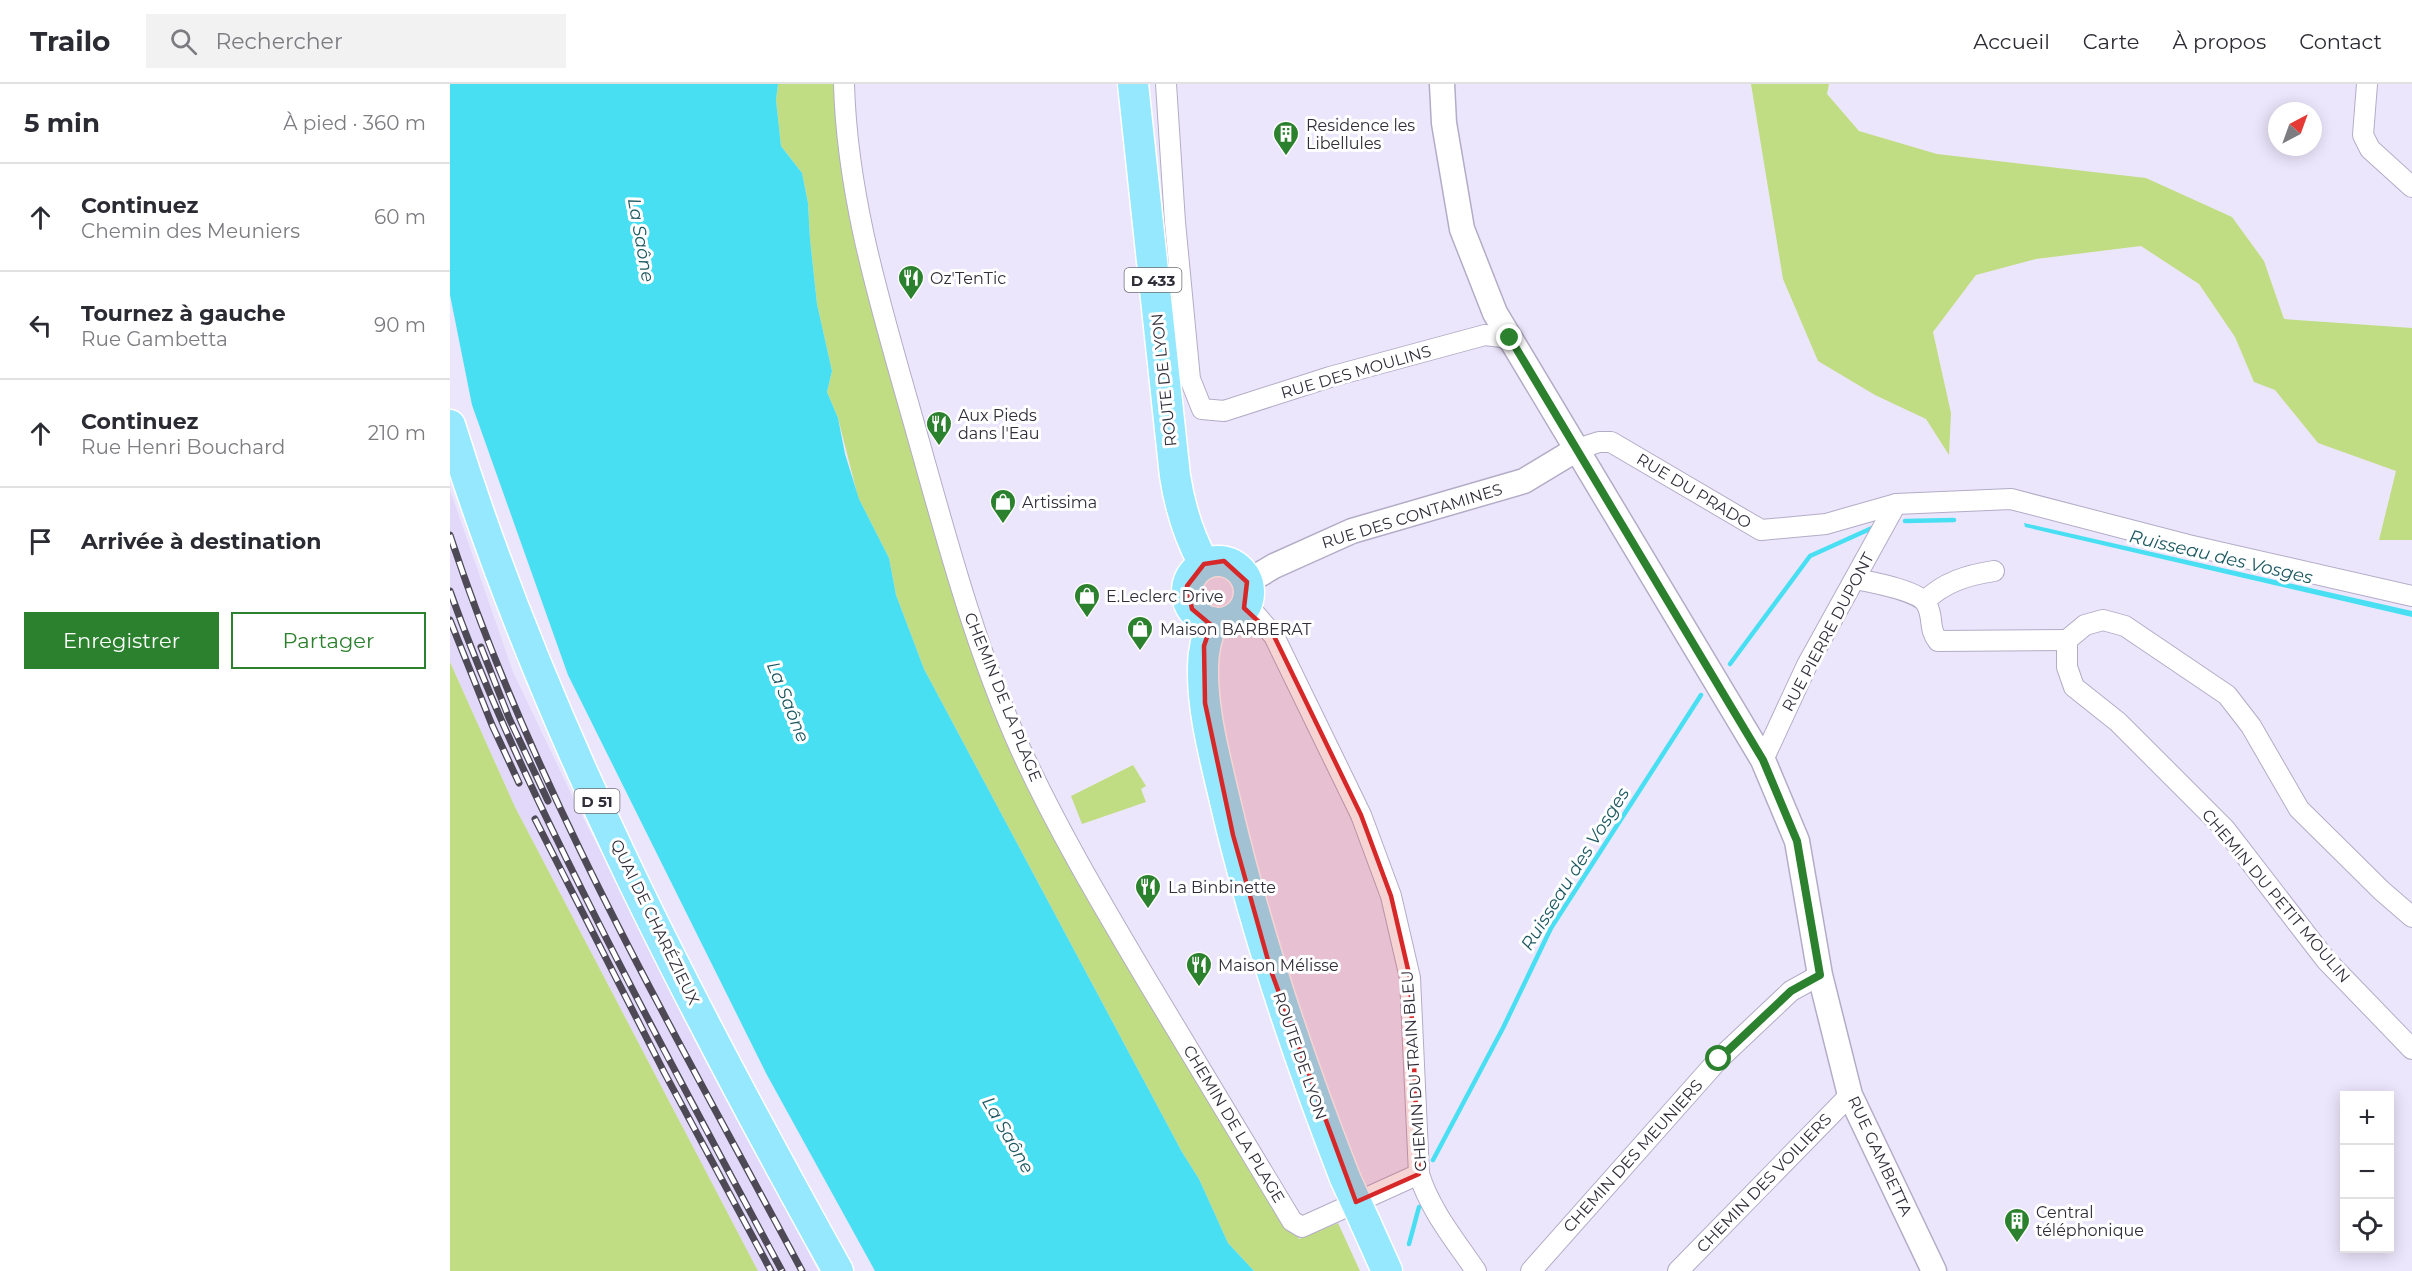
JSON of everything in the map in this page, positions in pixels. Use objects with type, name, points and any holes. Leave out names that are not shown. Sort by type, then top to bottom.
[{"type":"main road","name":"ROUTE DE LYON","points":[[1133,84],[1175,476],[1179,500],[1190,537],[1204,564]]},
{"type":"main road","name":"QUAI DE CHARÉZIEUX","points":[[450,425],[493,552],[577,759],[711,1035],[838,1271]]},
{"type":"main road","points":[[1224,561],[1234,565],[1246,595],[1231,620],[1212,622],[1197,615],[1187,596],[1190,577],[1204,564],[1224,561]]},
{"type":"main road","name":"ROUTE DE LYON","points":[[1212,622],[1204,646],[1205,704],[1233,835],[1271,970],[1316,1104],[1345,1178],[1387,1271]]},
{"type":"street","name":"CHEMIN DE LA PLAGE","points":[[844,84],[845,127],[865,246],[961,588],[990,672],[1038,785],[1092,887],[1292,1221],[1302,1227],[1419,1174]]},
{"type":"street","name":"RUE DES MOULINS","points":[[1166,84],[1175,222],[1190,380],[1202,409],[1224,411],[1330,377],[1485,335],[1510,338]]},
{"type":"street","name":"RUE GAMBETTA","points":[[1442,84],[1444,123],[1462,229],[1495,313],[1763,760],[1797,841],[1820,975],[1850,1095],[1934,1271]]},
{"type":"street","points":[[2367,84],[2363,135],[2370,149],[2412,187]]},
{"type":"street","name":"RUE DU PRADO","points":[[1577,449],[1599,442],[1611,442],[1761,530],[1826,524],[1896,504],[2010,499],[2188,545],[2412,596]]},
{"type":"street","name":"RUE DES CONTAMINES","points":[[1246,595],[1274,566],[1341,535],[1524,481],[1577,449]]},
{"type":"street","name":"RUE PIERRE DUPONT","points":[[1763,760],[1807,665],[1896,504]]},
{"type":"street","points":[[1925,601],[1935,591],[1970,574],[1994,571]]},
{"type":"street","points":[[1856,579],[1892,586],[1925,601],[1929,608],[1931,632],[1938,641],[2067,640],[2085,625],[2103,620],[2125,626],[2227,695],[2251,726],[2299,809],[2382,891],[2412,917]]},
{"type":"street","name":"CHEMIN DU TRAIN BLEU","points":[[1246,595],[1256,615],[1274,636],[1361,815],[1391,896],[1410,978],[1419,1174],[1437,1214],[1476,1271]]},
{"type":"street","name":"CHEMIN DU PETIT MOULIN","points":[[2067,640],[2067,667],[2074,687],[2118,722],[2225,829],[2326,960],[2408,1046]]},
{"type":"street","name":"CHEMIN DES MEUNIERS","points":[[1531,1271],[1719,1059],[1791,991],[1820,975]]},
{"type":"street","name":"CHEMIN DES VOILIERS","points":[[1678,1271],[1850,1095]]},
{"type":"highlighted area","points":[[1224,561],[1247,582],[1244,608],[1274,636],[1361,815],[1391,896],[1410,978],[1419,1174],[1356,1202],[1271,971],[1233,835],[1205,703],[1204,646],[1211,625],[1192,609],[1187,586],[1204,564]]},
{"type":"shaded area","points":[[450,490],[513,672],[576,804],[818,1271],[758,1271],[515,807],[450,662]]},
{"type":"green space","points":[[778,84],[840,84],[842,125],[988,681],[1251,1160],[1299,1239],[1338,1223],[1360,1271],[1254,1271],[1228,1243],[1199,1179],[1182,1152],[924,669],[896,595],[889,558],[858,497],[838,418],[827,392],[832,371],[817,304],[808,203],[802,173],[781,146],[776,100]]},
{"type":"green space","points":[[1751,84],[1829,84],[1827,94],[1859,131],[1937,154],[2146,178],[2232,217],[2264,261],[2284,319],[2412,328],[2412,540],[2379,540],[2396,471],[2318,443],[2275,390],[2254,382],[2235,337],[2199,284],[2141,246],[2036,259],[1976,275],[1933,332],[1951,413],[1949,455],[1926,419],[1875,395],[1818,361],[1783,279]]},
{"type":"green space","points":[[450,662],[515,807],[758,1271],[450,1271]]},
{"type":"green space","points":[[1133,765],[1146,786],[1141,789],[1146,802],[1082,824],[1071,796]]},
{"type":"water","name":"La Saône","points":[[450,84],[778,84],[776,100],[781,146],[802,173],[808,203],[817,304],[832,371],[827,392],[838,418],[845,454],[859,499],[889,558],[896,595],[924,669],[1182,1152],[1199,1179],[1228,1243],[1254,1271],[875,1271],[767,1075],[568,675],[472,405],[450,295]]},
{"type":"water","points":[[2024,523],[2412,611],[2412,617],[2025,527]]},
{"type":"waterway","name":"Ruisseau des Vosges","points":[[1905,521],[1954,520]]},
{"type":"waterway","name":"Ruisseau des Vosges","points":[[1730,664],[1810,556],[1872,528]]},
{"type":"waterway","name":"Ruisseau des Vosges","points":[[1433,1160],[1503,1028],[1551,928],[1701,695]]},
{"type":"waterway","name":"Ruisseau des Vosges","points":[[1409,1244],[1419,1207]]},
{"type":"railway","points":[[450,535],[484,631],[565,818],[657,1001],[802,1271]]},
{"type":"railway","points":[[450,591],[482,675],[556,838],[642,1007],[782,1271]]},
{"type":"railway","points":[[450,620],[492,725],[519,783]]},
{"type":"railway","points":[[481,647],[509,718],[548,801]]},
{"type":"railway","points":[[535,819],[664,1072],[771,1271]]},
{"type":"place","name":"Residence les Libellules","points":[[1286,157]]},
{"type":"place","name":"Oz'TenTic","points":[[911,301]]},
{"type":"place","name":"Aux Pieds dans l'Eau","points":[[939,447]]},
{"type":"place","name":"Artissima","points":[[1003,525]]},
{"type":"place","name":"E.Leclerc Drive","points":[[1087,619]]},
{"type":"place","name":"Maison BARBERAT","points":[[1140,652]]},
{"type":"place","name":"La Binbinette","points":[[1148,910]]},
{"type":"place","name":"Maison Mélisse","points":[[1199,988]]},
{"type":"place","name":"Central téléphonique","points":[[2017,1244]]},
{"type":"route","points":[[1510,338],[1763,760],[1797,841],[1820,975],[1791,991],[1719,1059]]}]
